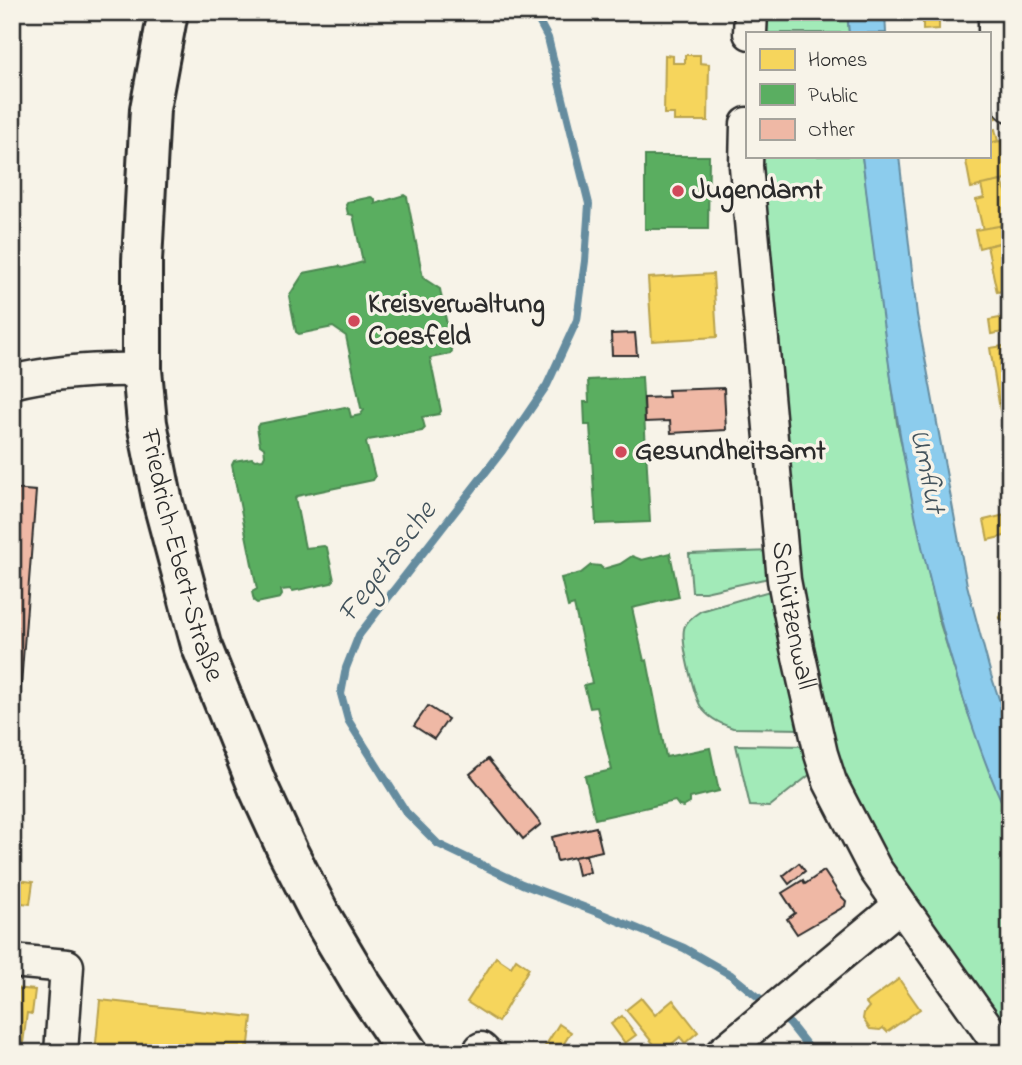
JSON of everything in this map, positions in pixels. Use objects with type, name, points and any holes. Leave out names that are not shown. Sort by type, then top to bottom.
[{"type":"street","name":"Friedrich-Ebert-Straße","points":[[168,12],[150,109],[142,261],[142,370],[146,423],[163,503],[184,591],[201,645],[258,787],[288,852],[348,962],[408,1053]]},
{"type":"street","points":[[750,32],[751,12]]},
{"type":"street","points":[[995,12],[995,30],[1010,105]]},
{"type":"street","name":"Schützenwall","points":[[746,158],[785,580],[817,740],[830,782],[875,869],[1005,1053]]},
{"type":"street","points":[[12,382],[75,370],[142,370]]},
{"type":"street","points":[[722,1053],[899,905]]},
{"type":"street","points":[[12,961],[67,966],[61,1053]]},
{"type":"green space","points":[[764,12],[847,12],[849,32],[763,32]]},
{"type":"green space","points":[[761,158],[862,158],[897,423],[938,617],[968,713],[1010,813],[1010,1049],[856,817],[797,648]]},
{"type":"green space","points":[[772,551],[778,576],[705,592],[692,592],[689,554]]},
{"type":"green space","points":[[773,590],[802,729],[733,728],[707,714],[698,701],[686,654],[685,626],[701,611]]},
{"type":"green space","points":[[736,745],[810,746],[817,769],[769,807],[750,806]]},
{"type":"water","points":[[847,12],[885,12],[886,32],[849,32]]},
{"type":"water","name":"Umflut","points":[[862,158],[899,158],[917,315],[967,585],[991,675],[1010,732],[1010,819],[969,716],[939,617],[909,487],[878,288]]},
{"type":"building: Homes","points":[[915,12],[939,12],[939,16],[916,17]]},
{"type":"building: Homes","points":[[939,16],[939,29],[923,30],[923,17]]},
{"type":"building: Homes","points":[[665,55],[673,56],[673,63],[685,63],[685,55],[700,55],[700,63],[709,64],[708,121],[674,121],[674,114],[664,114]]},
{"type":"building: Homes","points":[[990,91],[996,118],[990,120]]},
{"type":"building: Homes","points":[[995,129],[998,141],[990,143],[990,131]]},
{"type":"building: Homes","points":[[1001,141],[1010,179],[971,188],[965,158],[990,158],[990,143]]},
{"type":"building: Homes","points":[[1002,181],[1010,202],[1010,224],[983,230],[976,200],[984,198],[981,185]]},
{"type":"building: Homes","points":[[1010,224],[1010,240],[979,248],[975,230]]},
{"type":"building: Homes","points":[[1010,241],[1010,290],[997,292],[987,246]]},
{"type":"building: Homes","points":[[713,274],[717,337],[652,341],[648,278]]},
{"type":"building: Homes","points":[[1010,316],[1010,331],[991,334],[989,320]]},
{"type":"building: Homes","points":[[1010,345],[1010,409],[1000,410],[990,348]]},
{"type":"building: Homes","points":[[1010,435],[1010,476],[1003,436]]},
{"type":"building: Homes","points":[[1005,515],[1009,535],[988,540],[984,520]]},
{"type":"building: Homes","points":[[1010,605],[1010,627],[999,617]]},
{"type":"building: Homes","points":[[12,879],[33,882],[30,904],[12,902]]},
{"type":"building: Homes","points":[[496,957],[511,967],[516,959],[529,968],[498,1022],[467,1002]]},
{"type":"building: Homes","points":[[899,979],[920,1009],[887,1032],[883,1028],[870,1029],[863,1019],[869,1007],[866,1003]]},
{"type":"building: Homes","points":[[12,988],[35,990],[32,1014],[27,1013],[22,1051],[16,1050],[15,1053],[12,1053]]},
{"type":"building: Homes","points":[[641,998],[655,1015],[673,1000],[698,1032],[685,1043],[680,1037],[661,1053],[626,1010]]},
{"type":"building: Homes","points":[[100,1000],[252,1017],[248,1053],[95,1053]]},
{"type":"building: Homes","points":[[622,1016],[636,1035],[625,1043],[611,1024]]},
{"type":"building: Homes","points":[[559,1024],[571,1032],[558,1053],[552,1053],[544,1048]]},
{"type":"building: Public","points":[[645,156],[709,156],[708,229],[645,229]]},
{"type":"building: Public","points":[[404,195],[407,197],[423,278],[440,289],[452,351],[450,354],[430,358],[441,411],[439,414],[422,417],[425,428],[422,431],[368,440],[366,443],[375,477],[373,480],[295,498],[305,548],[327,548],[334,580],[331,583],[293,591],[281,590],[280,598],[257,603],[252,592],[257,589],[232,465],[234,461],[263,459],[265,455],[264,448],[260,445],[257,427],[259,424],[345,407],[349,409],[351,417],[360,415],[364,410],[361,408],[346,336],[333,327],[299,334],[296,332],[289,296],[304,273],[363,262],[353,215],[348,214],[348,202],[371,197],[375,199],[375,204]]},
{"type":"building: Public","points":[[642,377],[650,522],[596,524],[590,425],[585,425],[584,402],[589,402],[588,380]]},
{"type":"building: Public","points":[[670,553],[679,597],[632,608],[644,661],[647,660],[666,757],[710,748],[719,791],[690,798],[690,803],[683,807],[675,801],[595,819],[585,776],[612,770],[597,707],[590,708],[584,685],[592,683],[574,605],[568,607],[561,578],[581,573],[591,565],[603,569],[620,564],[632,556],[642,560]]},
{"type":"building: Other","points":[[635,333],[637,355],[612,355],[611,334]]},
{"type":"building: Other","points":[[724,388],[726,430],[671,433],[670,421],[645,422],[644,398],[669,397],[668,390]]},
{"type":"building: Other","points":[[12,489],[36,491],[18,723],[12,722]]},
{"type":"building: Other","points":[[428,706],[448,719],[434,739],[414,726]]},
{"type":"building: Other","points":[[488,759],[541,824],[523,839],[470,774]]},
{"type":"building: Other","points":[[596,827],[602,851],[557,861],[552,837]]},
{"type":"building: Other","points":[[586,855],[590,872],[578,875],[574,857]]},
{"type":"building: Other","points":[[799,863],[805,871],[789,884],[783,876]]},
{"type":"building: Other","points":[[824,871],[846,901],[845,906],[797,934],[787,919],[795,913],[782,893],[803,880],[805,884]]},
{"type":"waterway","name":"Fegetasche","points":[[534,12],[548,38],[589,204],[577,320],[547,385],[502,451],[359,635],[346,668],[341,694],[348,720],[406,812],[438,844],[522,884],[684,948],[731,975],[768,1005]]},
{"type":"waterway","name":"Fegetasche","points":[[778,1014],[790,1024],[813,1053]]},
{"type":"place","name":"Jugendamt","points":[[678,191]]},
{"type":"place","name":"Kreisverwaltung Coesfeld","points":[[354,321]]},
{"type":"place","name":"Gesundheitsamt","points":[[621,452]]}]
